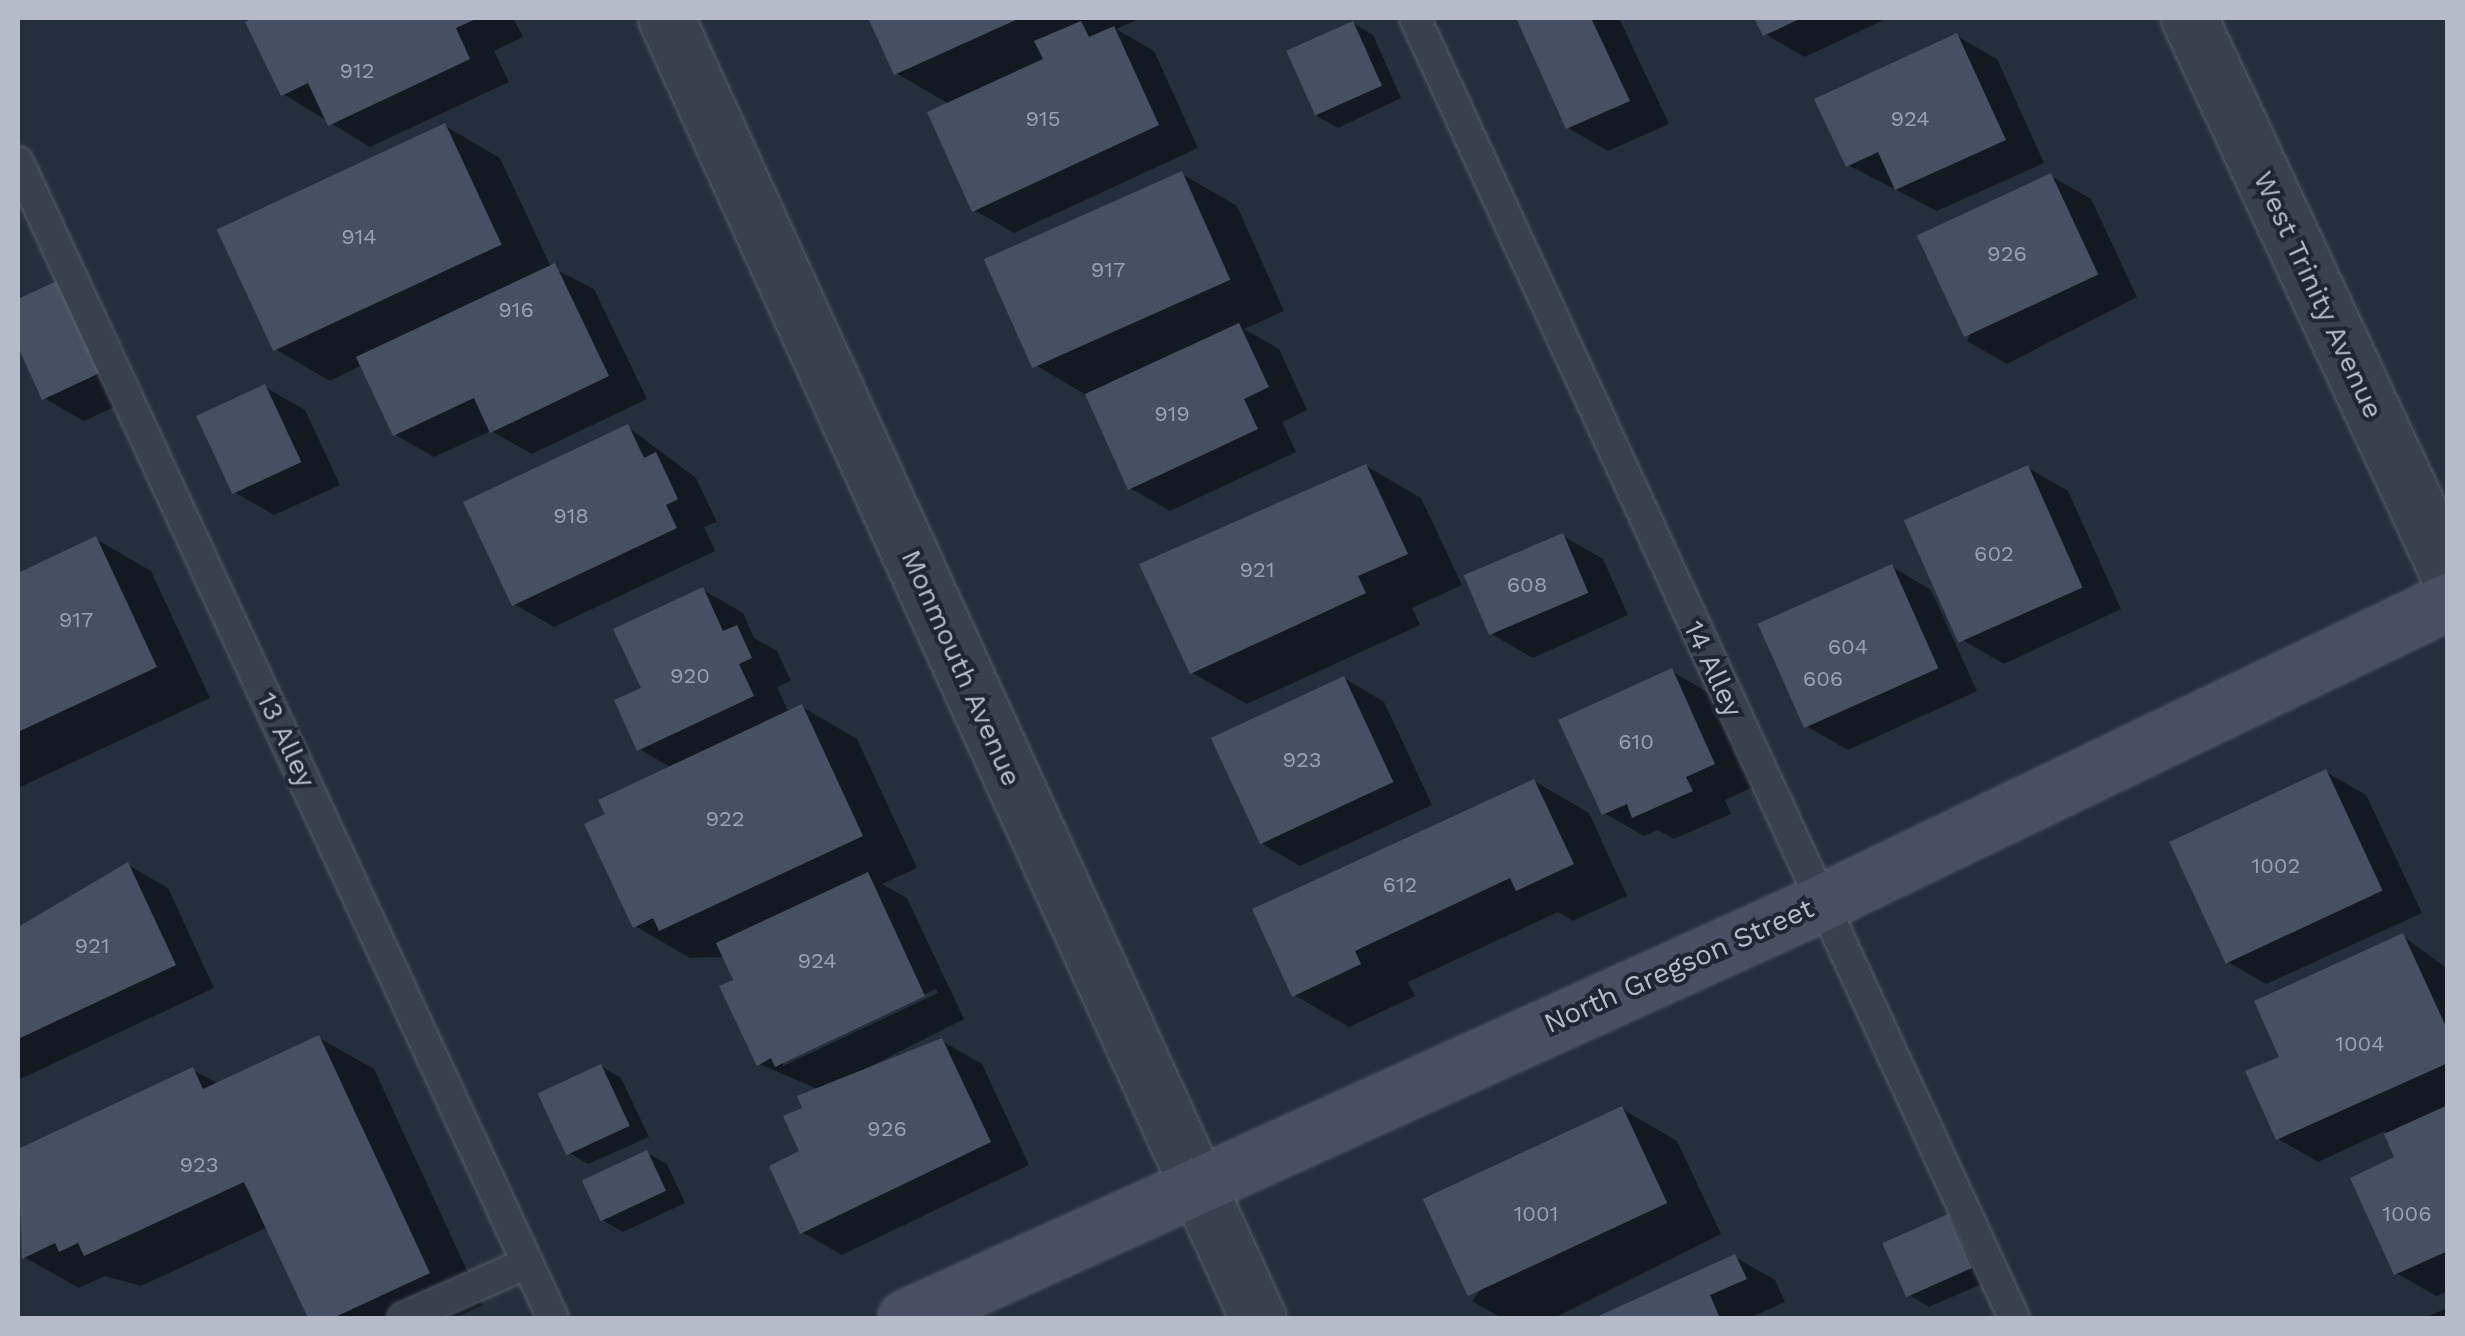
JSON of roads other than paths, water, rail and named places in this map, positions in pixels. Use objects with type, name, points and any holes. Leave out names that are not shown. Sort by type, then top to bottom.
[{"type":"main road","name":"North Gregson Street","points":[[906,1318],[1821,902],[2448,602]]},
{"type":"street","name":"Monmouth Avenue","points":[[666,18],[1258,1318]]},
{"type":"street","name":"West Trinity Avenue","points":[[2189,18],[2448,573]]},
{"type":"lane","name":"14 Alley","points":[[1416,18],[2014,1318]]},
{"type":"lane","name":"13 Alley","points":[[18,162],[553,1318]]},
{"type":"lane","points":[[402,1318],[527,1263]]}]
